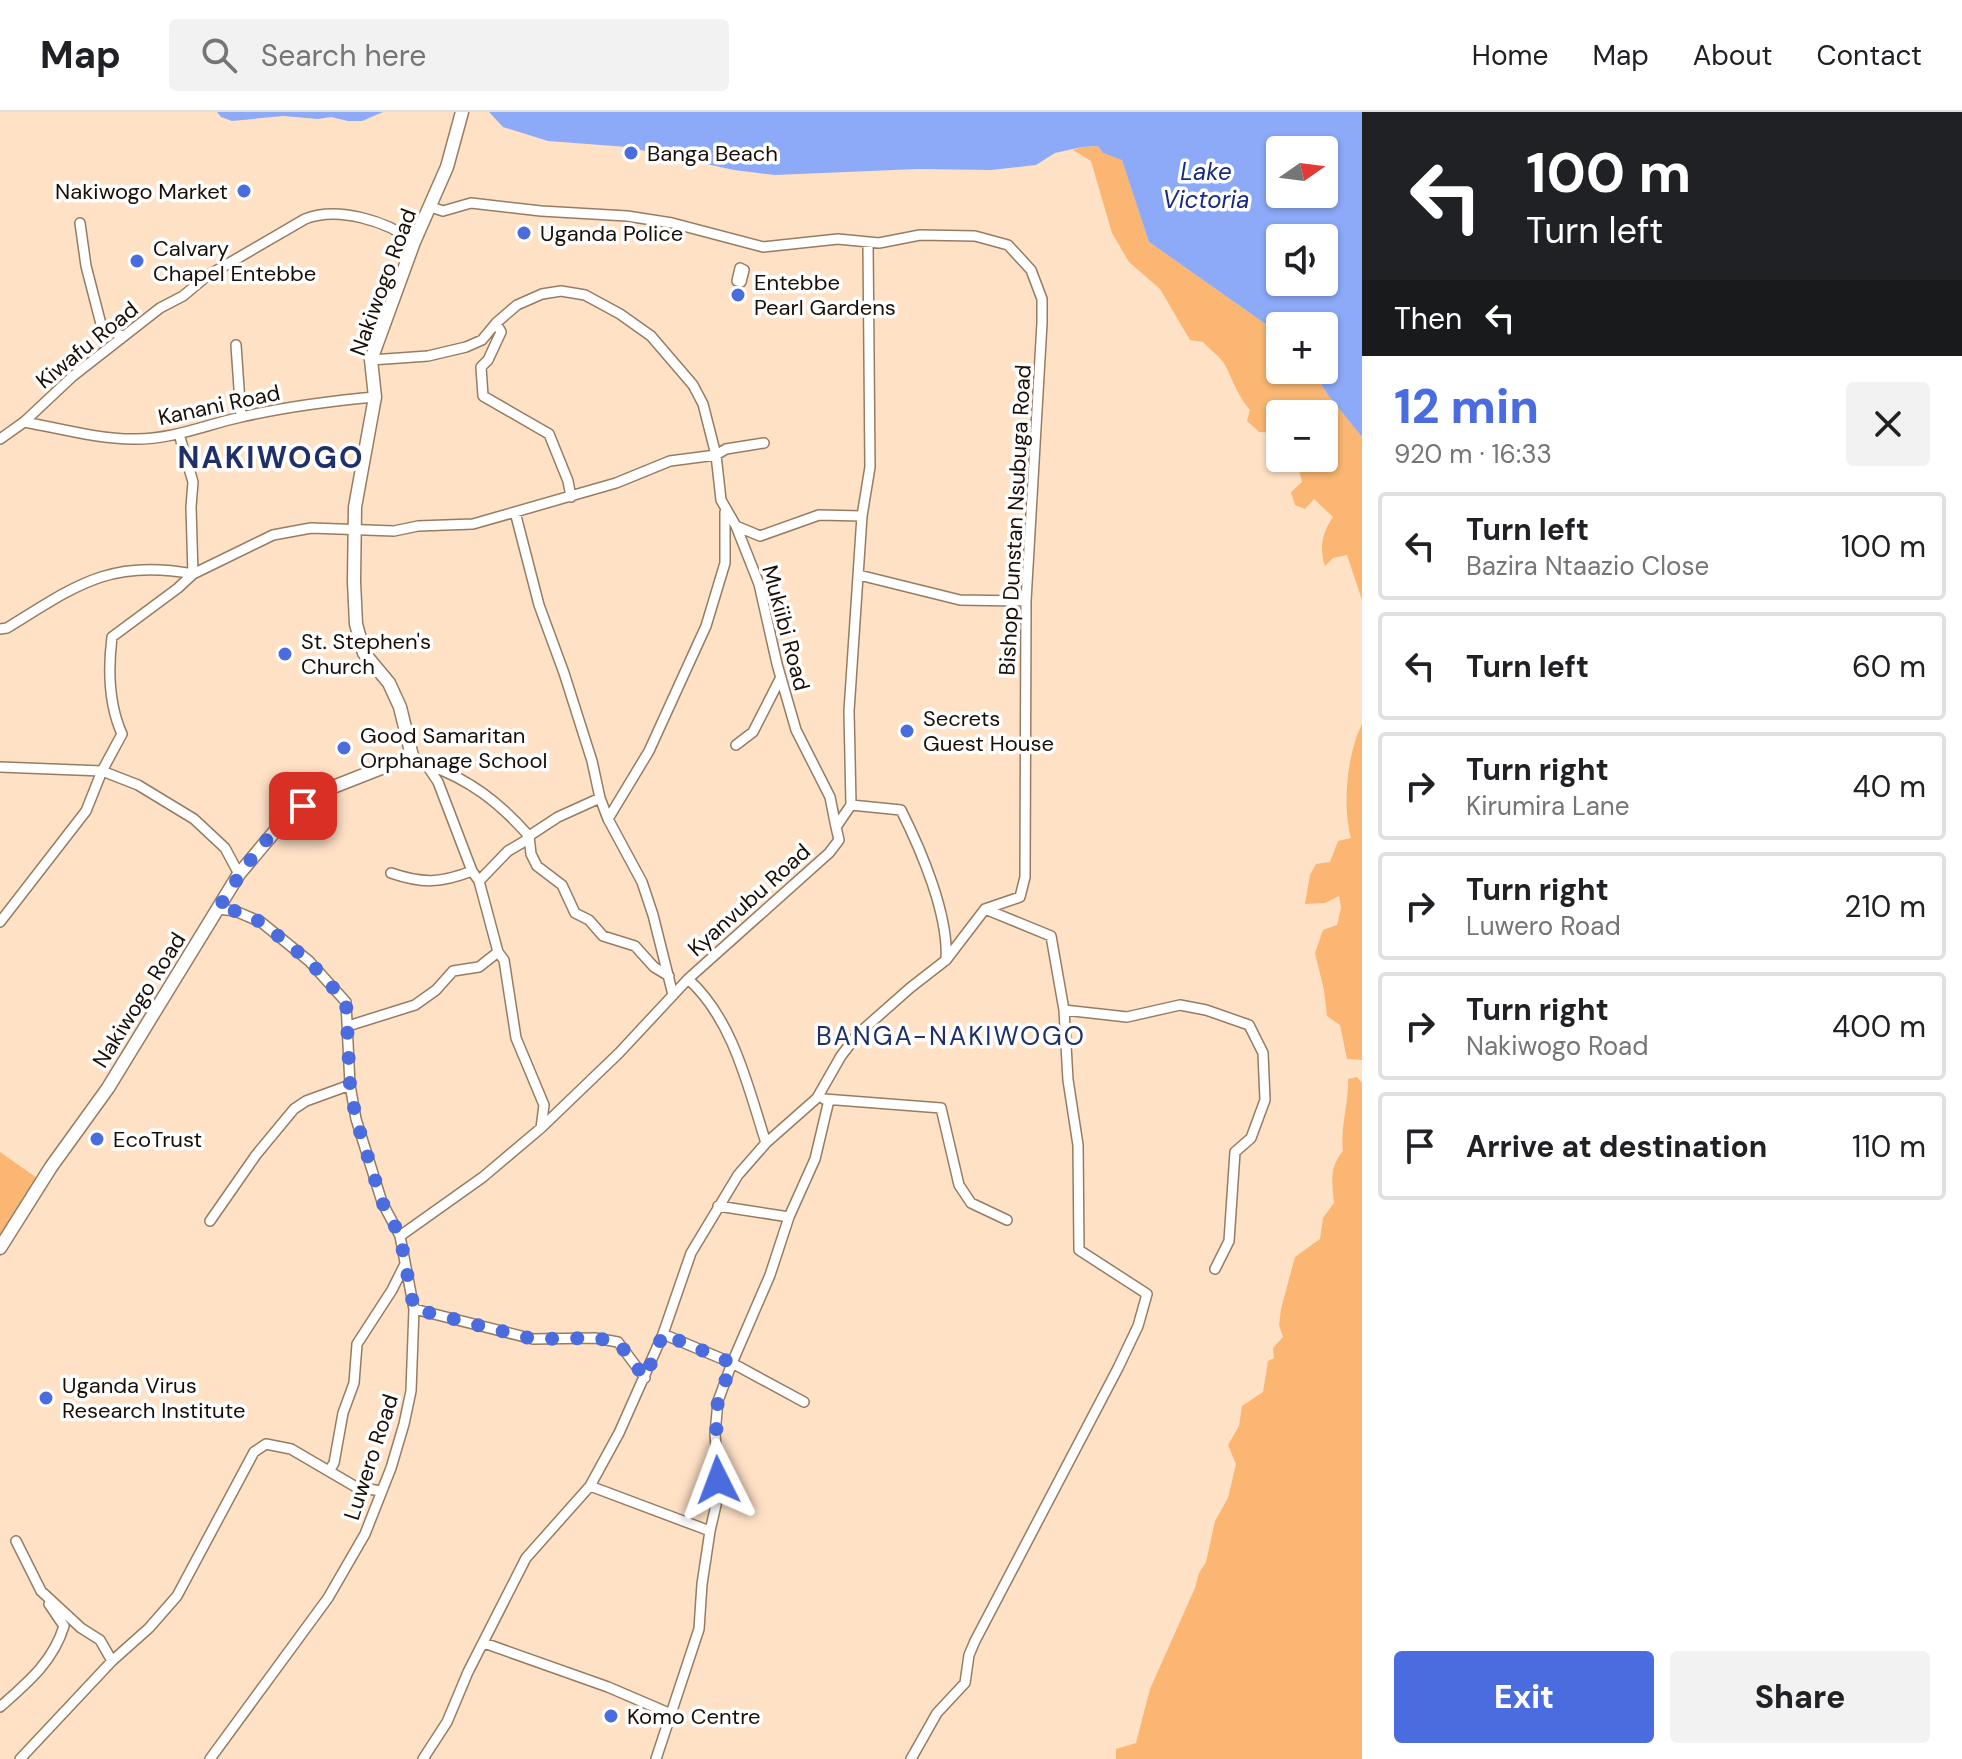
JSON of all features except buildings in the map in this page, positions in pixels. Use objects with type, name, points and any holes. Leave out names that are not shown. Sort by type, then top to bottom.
[{"type":"street","name":"Nakiwogo Road","points":[[0,1248],[51,1167],[108,1088],[239,874],[286,818],[315,796],[412,756],[400,707],[389,683],[364,653],[356,624],[355,507],[375,397],[371,360],[414,242],[431,207],[462,112]]},
{"type":"street","points":[[458,130],[466,125],[471,112]]},
{"type":"street","name":"Bishop Dunstan Nsubuga Road","points":[[431,207],[443,211],[471,203],[627,216],[672,223],[763,247],[838,239],[868,243],[936,234],[993,239],[1008,245],[1018,255],[1038,283],[1042,299],[1026,601],[1024,887],[1020,897],[985,909]]},
{"type":"street","name":"Kiwafu Road","points":[[0,439],[24,422],[73,376],[160,308],[183,296],[207,276],[318,214],[339,214],[397,229],[414,242]]},
{"type":"street","points":[[80,223],[86,266],[102,328],[123,336]]},
{"type":"street","points":[[868,243],[870,467],[862,516],[849,711],[851,805],[901,810],[941,917],[947,946],[946,960]]},
{"type":"street","name":"Mukiibi Road","points":[[371,360],[428,356],[466,347],[482,340],[517,305],[542,294],[561,291],[585,295],[651,336],[693,385],[707,417],[725,509],[736,526],[759,584],[796,730],[830,797],[836,827]]},
{"type":"street","points":[[496,323],[501,332],[488,360],[481,367],[483,396],[549,434],[568,481],[571,497]]},
{"type":"street","points":[[236,345],[241,417]]},
{"type":"street","name":"Kanani Road","points":[[24,422],[132,439],[179,434],[241,417],[328,401],[375,397]]},
{"type":"street","points":[[179,434],[193,482],[193,574]]},
{"type":"street","points":[[0,922],[86,811],[102,771],[122,734],[110,676],[112,637],[193,574],[273,535],[291,530],[394,531],[418,526],[473,524],[616,483],[670,461],[716,455],[726,449],[764,443]]},
{"type":"street","points":[[608,819],[649,751],[706,626],[725,563],[725,509]]},
{"type":"street","points":[[515,512],[539,605],[592,761],[600,798],[642,882],[673,995]]},
{"type":"street","points":[[736,526],[760,536],[819,515],[862,516]]},
{"type":"street","points":[[0,629],[7,628],[62,593],[98,577],[147,568],[193,574]]},
{"type":"street","points":[[859,575],[960,600],[1026,601]]},
{"type":"street","points":[[736,745],[753,732],[781,677]]},
{"type":"street","points":[[412,756],[464,779],[509,813],[529,836],[531,854],[537,866],[562,885],[575,913],[589,920],[603,936],[635,946],[654,967],[669,976]]},
{"type":"street","points":[[426,764],[438,782],[472,871],[479,881],[498,952],[504,960],[516,1038],[544,1105],[541,1128]]},
{"type":"street","points":[[0,767],[102,771],[138,785],[194,819],[225,848],[239,874]]},
{"type":"street","points":[[479,881],[508,851],[529,836],[558,817],[600,798]]},
{"type":"street","name":"Kyanvubu Road","points":[[400,1236],[483,1177],[541,1128],[619,1053],[688,979],[829,853],[839,840],[836,827],[851,805]]},
{"type":"street","points":[[391,873],[417,882],[430,882],[451,879],[472,871]]},
{"type":"street","name":"Luwero Road","points":[[210,1759],[345,1572],[365,1534],[391,1468],[411,1391],[414,1309],[400,1236],[382,1202],[369,1166],[350,1085],[346,1002],[309,961],[261,922],[235,911],[218,909]]},
{"type":"street","points":[[423,1759],[447,1722],[468,1672],[526,1558],[590,1486],[619,1433],[663,1334],[691,1253],[738,1175],[766,1143],[817,1098],[841,1056],[858,1034],[946,960],[985,909],[1051,936],[1064,1010],[1068,1080],[1078,1145],[1079,1250],[1147,1294],[1138,1326],[1118,1368],[975,1641],[969,1655],[965,1683],[937,1713],[911,1759]]},
{"type":"street","points":[[348,1026],[415,1005],[436,990],[453,971],[479,967],[498,952]]},
{"type":"street","points":[[688,979],[706,996],[719,1017],[734,1049],[766,1143]]},
{"type":"street","points":[[1064,1010],[1127,1017],[1180,1005],[1206,1010],[1249,1025],[1263,1053],[1265,1100],[1251,1138],[1235,1152],[1229,1241],[1215,1269]]},
{"type":"street","points":[[210,1221],[256,1155],[294,1109],[306,1101],[350,1085]]},
{"type":"street","points":[[817,1098],[941,1108],[959,1185],[971,1203],[1007,1220]]},
{"type":"street","points":[[656,1759],[699,1629],[701,1591],[716,1505],[718,1401],[770,1275],[789,1217],[815,1159],[829,1100]]},
{"type":"street","points":[[718,1206],[789,1217]]},
{"type":"street","points":[[329,1471],[334,1463],[343,1413],[354,1383],[357,1344],[405,1264]]},
{"type":"street","points":[[414,1309],[533,1339],[595,1338],[618,1342],[645,1378]]},
{"type":"street","points":[[663,1334],[732,1363],[804,1402]]},
{"type":"street","points":[[20,1759],[177,1596],[254,1452],[266,1444],[291,1449],[356,1487],[381,1491]]},
{"type":"street","points":[[590,1486],[710,1531]]},
{"type":"street","points":[[0,1707],[37,1674],[59,1641],[64,1626],[41,1591],[16,1541]]},
{"type":"street","points":[[41,1591],[81,1628],[100,1640],[112,1661]]},
{"type":"street","points":[[484,1643],[608,1687],[671,1714]]},
{"type":"shaded area","points":[[1098,146],[1103,153],[1122,159],[1149,242],[1266,324],[1266,384],[1321,384],[1332,400],[1266,400],[1266,432],[1259,432],[1247,421],[1250,410],[1223,362],[1203,342],[1190,340],[1160,289],[1129,262],[1112,233],[1091,161],[1073,150]]},
{"type":"shaded area","points":[[1338,407],[1362,437],[1362,600],[1347,555],[1333,558],[1325,566],[1323,541],[1333,517],[1314,499],[1305,509],[1295,505],[1291,492],[1302,482],[1300,472],[1338,472]]},
{"type":"shaded area","points":[[1362,724],[1362,1060],[1347,1059],[1340,1025],[1327,1016],[1315,953],[1323,930],[1337,925],[1341,908],[1339,896],[1325,903],[1305,904],[1310,875],[1316,864],[1330,862],[1338,841],[1351,838],[1347,811],[1348,780],[1353,750]]},
{"type":"shaded area","points":[[1357,1077],[1362,1083],[1362,1759],[1116,1759],[1116,1749],[1136,1743],[1150,1689],[1206,1562],[1215,1521],[1228,1498],[1236,1464],[1228,1445],[1239,1426],[1242,1406],[1263,1392],[1268,1361],[1274,1358],[1273,1348],[1283,1337],[1279,1325],[1281,1309],[1295,1257],[1320,1239],[1323,1218],[1334,1203],[1332,1176],[1335,1163],[1343,1151],[1348,1079]]},
{"type":"shaded area","points":[[0,1152],[37,1178],[0,1241]]},
{"type":"water","points":[[217,112],[383,112],[362,121],[283,116],[232,121]]},
{"type":"water","name":"Lake Victoria","points":[[489,112],[1362,112],[1362,437],[1338,407],[1338,400],[1332,400],[1321,384],[1338,384],[1338,312],[1266,312],[1266,324],[1149,242],[1122,160],[1103,153],[1098,146],[1055,153],[1036,165],[991,170],[918,169],[775,175],[734,170],[627,147],[548,141],[503,127]]},
{"type":"place","name":"Banga Beach","points":[[631,153]]},
{"type":"place","name":"Nakiwogo Market","points":[[244,191]]},
{"type":"place","name":"Uganda Police","points":[[524,233]]},
{"type":"place","name":"Calvary Chapel Entebbe","points":[[137,261]]},
{"type":"place","name":"Entebbe Pearl Gardens","points":[[738,295]]},
{"type":"place","name":"St. Stephen's Church","points":[[285,654]]},
{"type":"place","name":"Secrets Guest House","points":[[907,731]]},
{"type":"place","name":"Good Samaritan Orphanage School","points":[[344,748]]},
{"type":"place","name":"EcoTrust","points":[[97,1139]]},
{"type":"place","name":"Uganda Virus Research Institute","points":[[46,1398]]},
{"type":"place","name":"Komo Centre","points":[[611,1716]]},
{"type":"district","name":"NAKIWOGO","points":[[271,457]]},
{"type":"district","name":"BANGA-NAKIWOGO","points":[[951,1036]]},
{"type":"route","points":[[303,806],[286,818],[239,874],[218,909],[235,911],[261,922],[309,961],[346,1002],[350,1085],[356,1119],[382,1202],[400,1236],[414,1309],[525,1338],[595,1338],[618,1342],[645,1378],[663,1334],[732,1363],[718,1401],[716,1417],[718,1480]]}]
